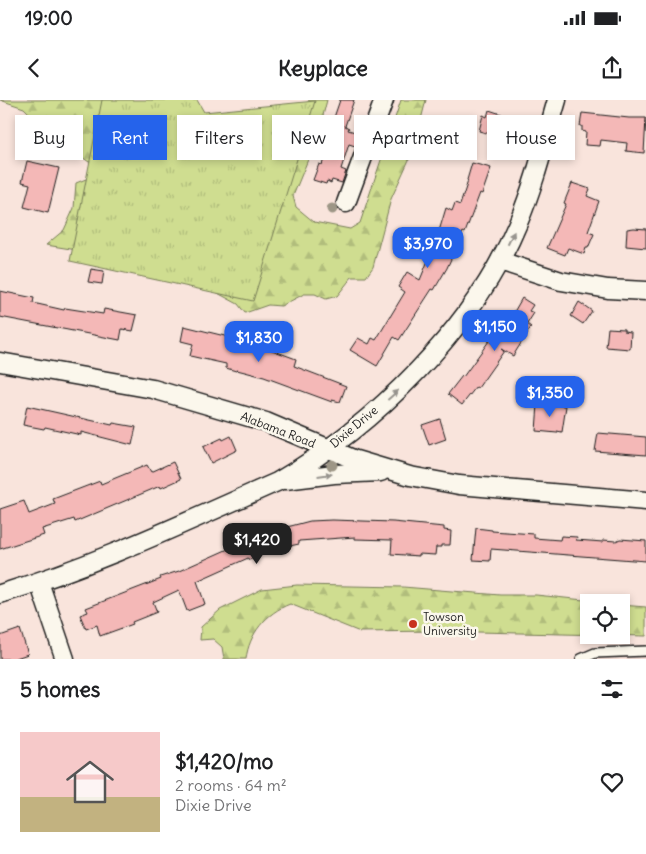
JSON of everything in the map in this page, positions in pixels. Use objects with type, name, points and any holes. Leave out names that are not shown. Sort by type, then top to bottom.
[{"type":"street","points":[[346,202],[384,100]]},
{"type":"street","name":"Dixie Drive","points":[[0,594],[39,582],[122,551],[277,482],[328,449],[395,394],[429,359],[460,321],[500,261],[521,214],[557,100]]},
{"type":"street","points":[[500,261],[560,281],[608,289],[646,292]]},
{"type":"street","name":"Alabama Road","points":[[0,362],[153,389],[266,422],[328,449],[392,472],[459,485],[646,501]]},
{"type":"street","points":[[277,482],[334,474],[392,472]]},
{"type":"street","points":[[39,582],[66,659]]},
{"type":"lane","points":[[581,659],[595,653],[646,652]]},
{"type":"green space","points":[[0,100],[112,100],[108,115],[93,115],[93,159],[89,162],[83,158],[83,115],[31,115],[24,108]]},
{"type":"green space","points":[[102,100],[197,100],[204,112],[315,101],[311,115],[272,115],[272,160],[297,160],[253,301],[70,261],[93,145],[93,160],[167,160],[167,115],[99,115]]},
{"type":"green space","points":[[309,100],[327,100],[323,115],[300,115]]},
{"type":"green space","points":[[401,100],[426,100],[422,115],[396,115]]},
{"type":"green space","points":[[276,160],[308,160],[293,196],[296,207],[314,222],[350,229],[360,223],[381,160],[409,160],[391,199],[373,267],[366,277],[352,277],[337,296],[326,299],[315,294],[304,294],[281,306],[268,305],[245,313],[238,304],[212,290]]},
{"type":"green space","points":[[86,179],[108,255],[46,245],[64,230],[74,208],[76,183]]},
{"type":"green space","points":[[297,585],[403,587],[580,600],[580,635],[436,631],[360,632],[290,604],[273,613],[260,626],[251,641],[246,659],[224,659],[222,647],[213,639],[200,640],[201,627],[220,610],[262,589]]},
{"type":"green space","points":[[630,606],[646,607],[646,636],[630,636]]},
{"type":"building","points":[[340,100],[354,100],[345,126],[349,128],[348,130],[354,132],[354,146],[349,144],[344,160],[344,115],[335,115]]},
{"type":"building","points":[[489,110],[504,115],[488,115]]},
{"type":"building","points":[[582,113],[646,118],[644,153],[626,151],[627,143],[601,140],[600,146],[585,145],[586,132],[582,131],[582,126],[580,126]]},
{"type":"building","points":[[483,115],[487,117],[487,133],[479,131]]},
{"type":"building","points":[[324,160],[344,160],[341,169],[346,171],[342,183],[332,180],[331,183],[327,181],[326,184],[313,180],[319,164],[322,165]]},
{"type":"building","points":[[27,161],[59,168],[48,213],[24,207],[30,184],[22,182]]},
{"type":"building","points":[[472,163],[491,168],[465,233],[463,232],[447,268],[434,290],[432,289],[399,340],[394,337],[377,366],[350,350],[358,338],[369,344],[372,338],[376,340],[405,292],[398,287],[407,272],[420,280],[436,241],[446,208],[452,211],[455,203],[460,205]]},
{"type":"building","points":[[572,183],[590,189],[587,196],[599,201],[588,232],[594,234],[588,248],[586,248],[584,254],[568,248],[565,255],[547,248],[566,204],[564,203]]},
{"type":"building","points":[[627,229],[646,229],[646,248],[626,246]]},
{"type":"building","points":[[91,269],[104,271],[102,284],[88,282]]},
{"type":"building","points":[[0,291],[34,298],[33,303],[64,310],[65,308],[103,314],[104,309],[137,315],[133,331],[122,329],[120,340],[0,317]]},
{"type":"building","points":[[522,298],[533,305],[529,311],[534,313],[527,324],[531,327],[513,356],[501,349],[504,351],[478,388],[476,387],[462,405],[448,394],[489,341],[495,345]]},
{"type":"building","points":[[579,302],[592,311],[583,324],[571,316]]},
{"type":"building","points":[[184,326],[233,338],[234,335],[254,341],[253,343],[296,359],[294,366],[346,386],[340,402],[332,400],[332,402],[264,377],[226,368],[226,364],[190,356],[193,344],[181,341]]},
{"type":"building","points":[[608,328],[624,329],[624,331],[631,332],[630,349],[606,347]]},
{"type":"building","points":[[538,404],[566,406],[562,432],[536,431]]},
{"type":"building","points":[[27,406],[112,425],[113,423],[136,427],[132,445],[81,432],[81,435],[45,427],[44,429],[23,425]]},
{"type":"building","points":[[440,419],[446,439],[429,445],[422,425]]},
{"type":"building","points":[[598,433],[646,437],[646,455],[595,451]]},
{"type":"building","points":[[231,436],[237,450],[211,463],[203,447]]},
{"type":"building","points":[[173,462],[181,479],[75,522],[74,519],[42,529],[44,535],[0,549],[0,509],[24,501],[29,514],[55,504],[53,499],[100,481],[101,484],[147,465],[151,472]]},
{"type":"building","points":[[310,521],[393,522],[444,527],[444,530],[451,531],[450,545],[436,547],[435,555],[419,554],[419,556],[391,554],[392,540],[355,539],[355,537],[299,541],[299,544],[271,550],[249,560],[248,558],[197,581],[205,604],[187,611],[179,590],[153,602],[157,612],[132,622],[133,624],[100,636],[97,625],[86,629],[80,615],[88,612],[86,608],[161,579],[160,577],[179,571],[264,533]]},
{"type":"building","points":[[476,528],[534,534],[534,538],[560,540],[561,536],[577,537],[576,540],[603,542],[603,540],[616,541],[620,539],[646,541],[646,561],[491,549],[490,561],[473,560]]},
{"type":"building","points":[[20,629],[28,654],[13,659],[0,659],[0,636]]},
{"type":"place","name":"Towson University","points":[[413,624]]}]
